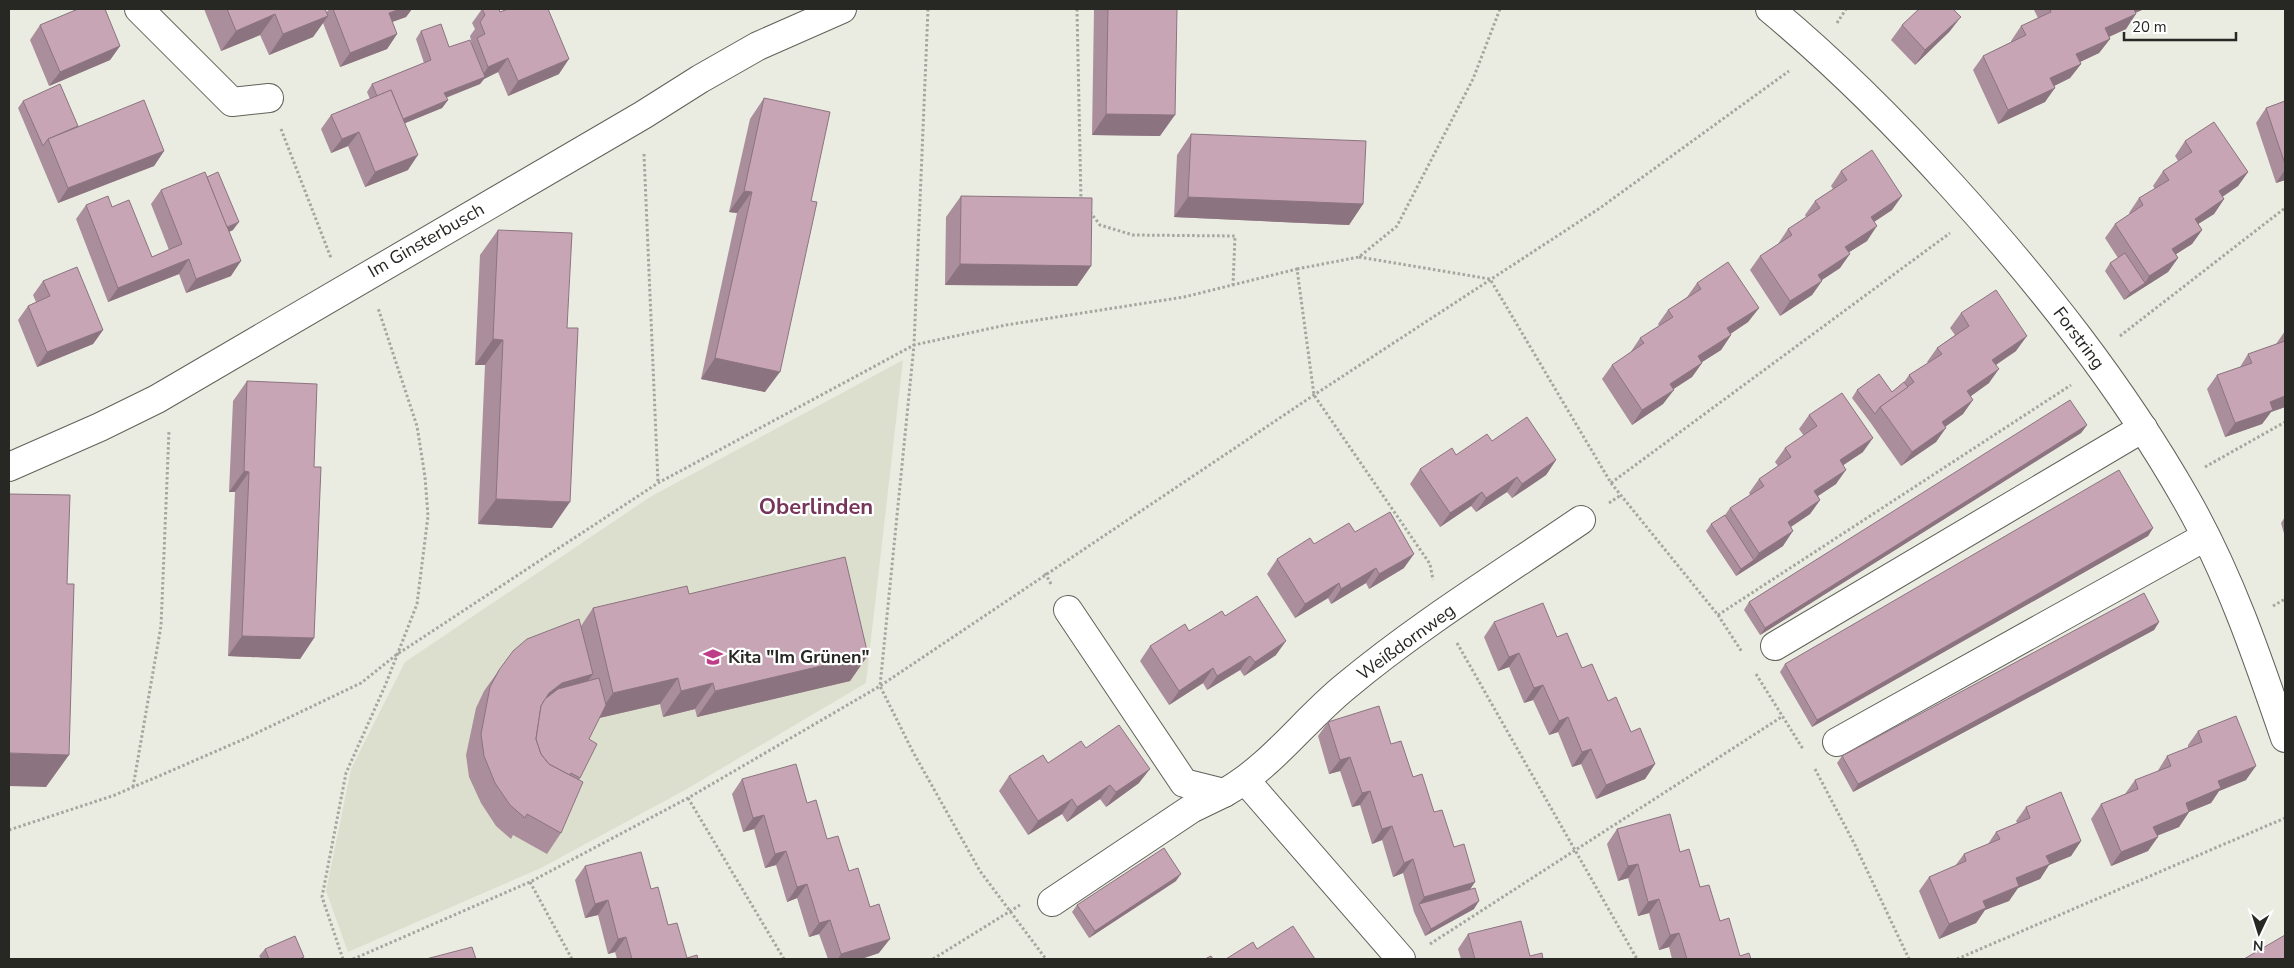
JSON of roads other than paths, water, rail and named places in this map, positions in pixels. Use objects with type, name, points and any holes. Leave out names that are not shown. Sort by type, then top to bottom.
[{"type":"street","points":[[139,9],[232,102],[268,98]]},
{"type":"street","name":"Im Ginsterbusch","points":[[9,467],[100,427],[157,399],[353,282],[643,115],[700,79],[758,46],[842,9]]},
{"type":"street","name":"Forstring","points":[[1770,9],[1819,49],[1875,104],[1977,213],[2024,266],[2143,428],[2205,537],[2243,622],[2285,738]]},
{"type":"street","points":[[1775,646],[2143,428]]},
{"type":"street","name":"Weißdornweg","points":[[1052,902],[1191,809],[1235,787],[1345,686],[1441,616],[1580,520]]},
{"type":"street","points":[[1836,742],[2205,537]]},
{"type":"street","points":[[1068,610],[1184,783],[1235,787],[1412,954]]},
{"type":"place","name":"Kita \"Im Grünen\"","points":[[713,657]]},
{"type":"district","name":"Oberlinden","points":[[816,506]]}]
